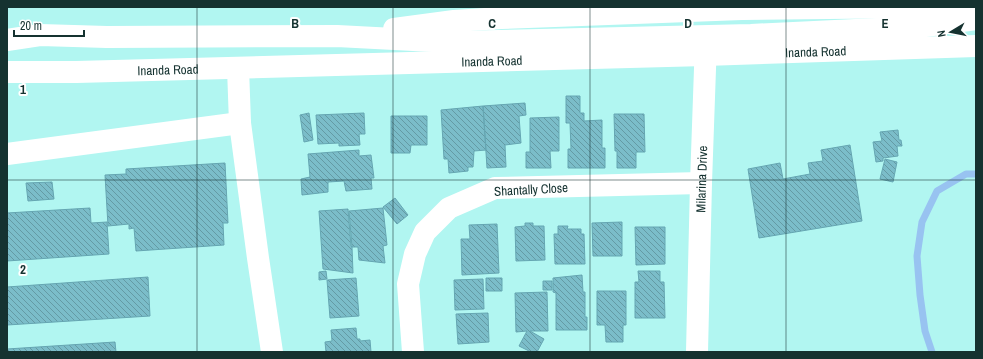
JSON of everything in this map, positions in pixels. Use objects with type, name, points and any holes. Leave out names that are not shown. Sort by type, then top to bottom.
[{"type":"street","points":[[337,36],[454,21],[709,9],[915,7],[976,13]]},
{"type":"street","name":"Milarina Drive","points":[[697,352],[701,183],[706,46],[709,9]]},
{"type":"street","points":[[7,40],[40,35],[107,37],[337,36],[452,42],[706,46],[918,27],[976,19]]},
{"type":"street","points":[[7,26],[40,35]]},
{"type":"street","name":"Inanda Road","points":[[7,72],[238,68],[706,46],[976,46]]},
{"type":"street","points":[[238,68],[240,123],[272,352]]},
{"type":"street","points":[[7,154],[240,123]]},
{"type":"street","name":"Shantally Close","points":[[413,352],[408,284],[415,254],[425,232],[450,208],[495,188],[701,183]]},
{"type":"building","points":[[566,96],[580,96],[580,113],[584,113],[584,121],[602,120],[602,148],[605,148],[605,168],[568,168],[568,149],[571,149],[570,123],[566,123]]},
{"type":"building","points":[[525,103],[526,115],[519,116],[521,143],[505,145],[506,167],[487,168],[483,106]]},
{"type":"building","points":[[483,106],[486,150],[474,151],[473,167],[468,167],[468,171],[449,173],[448,159],[444,159],[441,110]]},
{"type":"building","points":[[309,113],[313,140],[304,142],[300,115]]},
{"type":"building","points":[[364,113],[365,134],[359,134],[360,145],[339,146],[339,143],[318,144],[316,115]]},
{"type":"building","points":[[614,114],[644,114],[645,152],[636,152],[636,168],[617,168]]},
{"type":"building","points":[[391,116],[427,116],[427,145],[411,145],[410,153],[391,153]]},
{"type":"building","points":[[559,117],[559,151],[550,151],[551,168],[526,168],[526,152],[530,152],[530,118]]},
{"type":"building","points":[[898,130],[899,140],[901,140],[902,146],[897,146],[898,156],[883,158],[883,161],[876,162],[873,142],[882,141],[880,132]]},
{"type":"building","points":[[850,145],[862,221],[759,238],[748,169],[780,163],[783,179],[810,174],[808,163],[823,161],[821,150]]},
{"type":"building","points":[[359,150],[359,156],[371,155],[374,178],[371,178],[372,189],[346,191],[344,181],[328,182],[328,192],[302,195],[301,179],[310,177],[308,154]]},
{"type":"building","points":[[885,159],[897,162],[893,182],[880,179]]},
{"type":"building","points":[[225,163],[228,223],[223,223],[224,245],[136,251],[134,228],[129,229],[129,224],[108,226],[105,175],[126,174],[126,169]]},
{"type":"building","points":[[52,182],[54,199],[28,201],[26,183]]},
{"type":"building","points":[[395,198],[408,215],[397,224],[383,207]]},
{"type":"building","points":[[90,208],[91,223],[107,222],[109,254],[7,261],[7,213]]},
{"type":"building","points":[[383,208],[387,245],[383,246],[385,263],[359,260],[358,247],[352,247],[349,211]]},
{"type":"building","points":[[348,209],[353,273],[323,269],[319,211]]},
{"type":"building","points":[[622,222],[622,256],[593,256],[592,223]]},
{"type":"building","points":[[525,223],[533,223],[533,226],[544,226],[545,260],[516,261],[515,227],[525,226]]},
{"type":"building","points":[[497,224],[499,273],[462,275],[461,239],[470,239],[469,225]]},
{"type":"building","points":[[558,226],[568,226],[567,229],[581,229],[581,234],[584,234],[585,264],[555,264],[554,234],[558,234]]},
{"type":"building","points":[[635,227],[665,227],[665,264],[636,265]]},
{"type":"building","points":[[326,271],[327,279],[319,280],[319,272]]},
{"type":"building","points":[[638,271],[660,271],[660,282],[664,282],[665,318],[635,318],[635,282],[639,282]]},
{"type":"building","points":[[582,275],[583,292],[585,292],[585,317],[587,317],[587,330],[556,330],[556,293],[553,292],[553,278]]},
{"type":"building","points":[[148,277],[150,316],[7,325],[7,287]]},
{"type":"building","points":[[356,278],[359,316],[330,318],[327,280]]},
{"type":"building","points":[[486,278],[502,278],[502,291],[486,291]]},
{"type":"building","points":[[483,279],[484,309],[455,310],[454,280]]},
{"type":"building","points":[[543,281],[552,281],[552,290],[543,290]]},
{"type":"building","points":[[597,291],[626,291],[626,325],[623,325],[623,342],[606,342],[605,325],[597,325]]},
{"type":"building","points":[[547,292],[548,331],[530,331],[544,339],[537,352],[531,352],[519,346],[527,331],[516,332],[515,293]]},
{"type":"building","points":[[488,313],[489,342],[458,344],[456,314]]},
{"type":"building","points":[[356,328],[357,339],[360,339],[360,341],[370,340],[371,352],[326,352],[325,342],[332,341],[331,330]]},
{"type":"building","points":[[115,342],[116,352],[7,352],[7,349]]},
{"type":"waterway","points":[[932,352],[925,331],[920,295],[917,256],[922,222],[937,191],[966,174],[976,174]]}]
